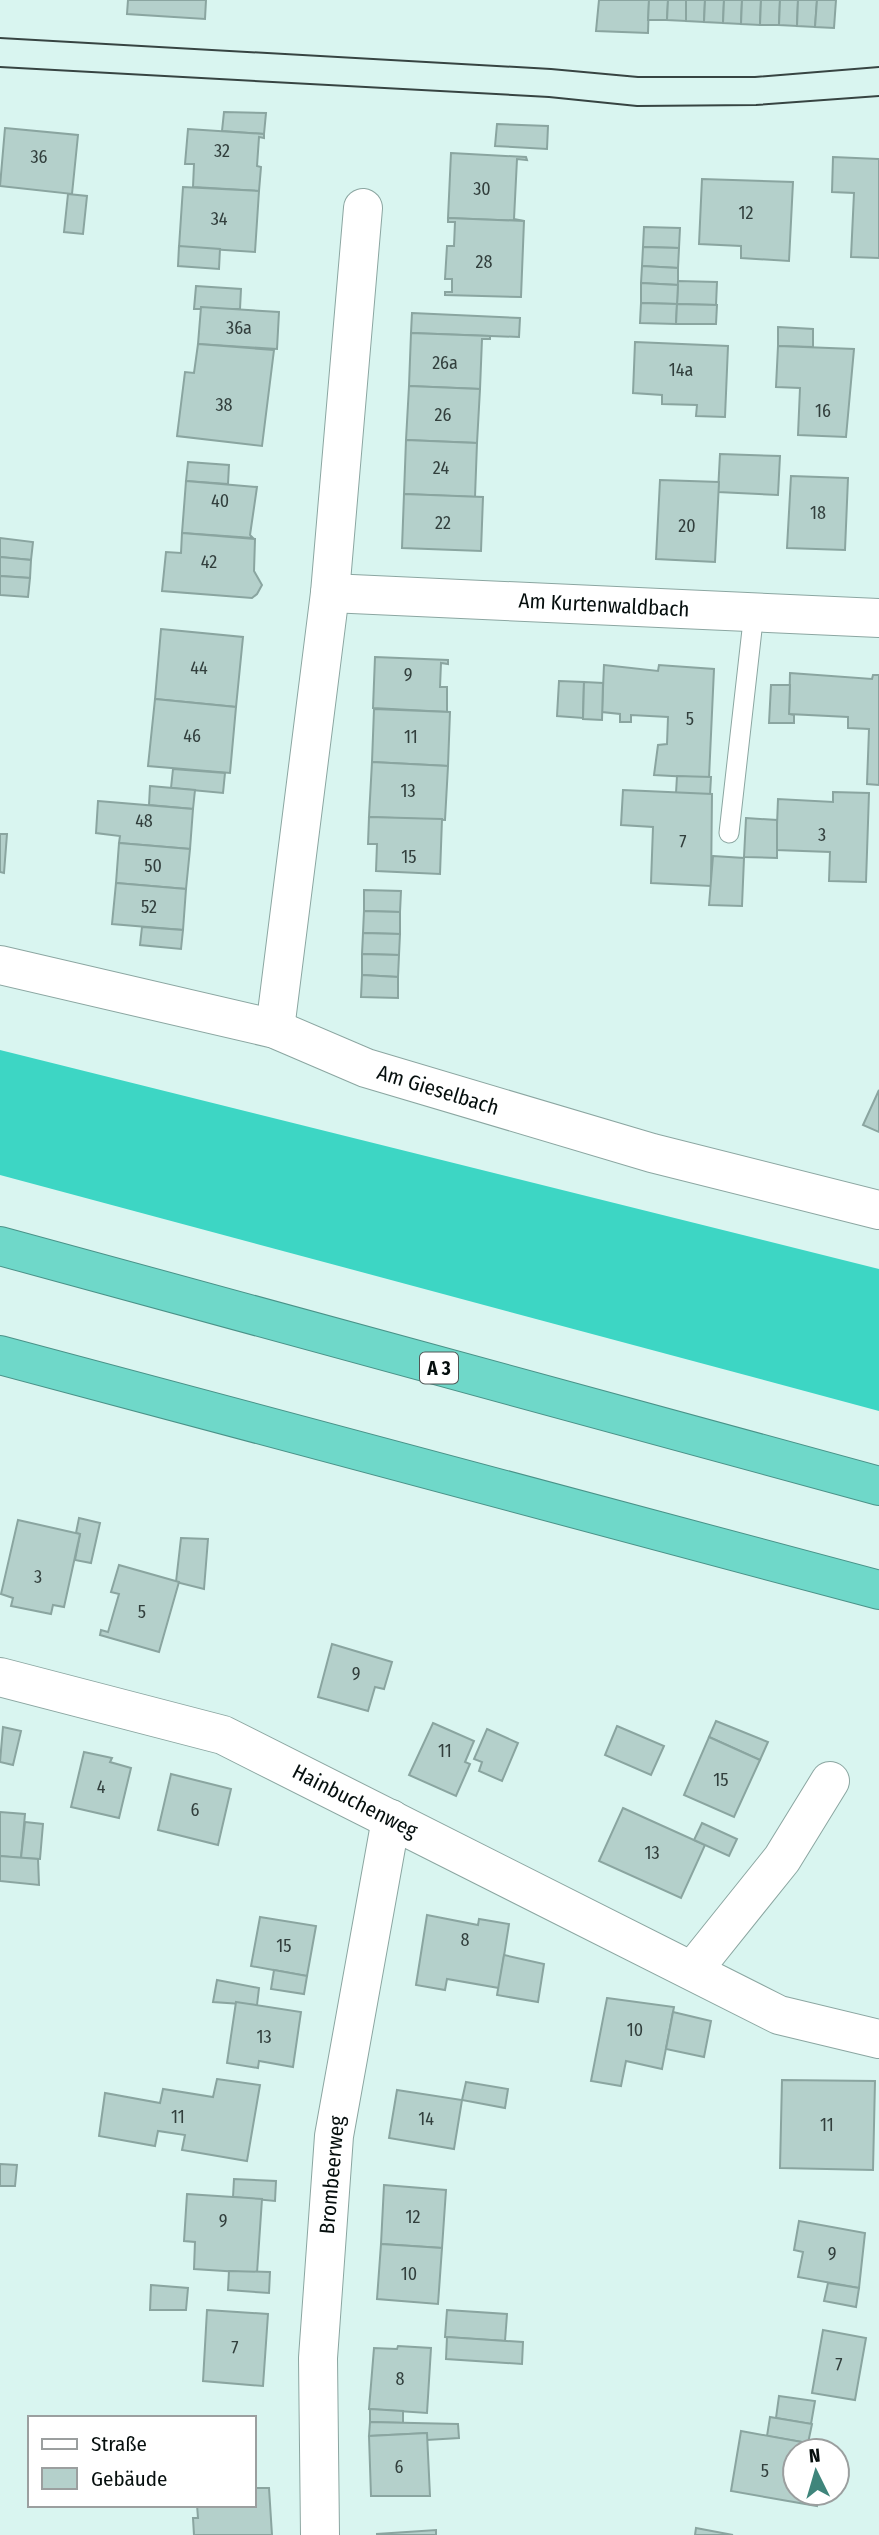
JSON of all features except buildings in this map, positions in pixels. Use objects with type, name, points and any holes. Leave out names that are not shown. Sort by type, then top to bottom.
[{"type":"highway","name":"A 3","points":[[0,1246],[879,1486]]},
{"type":"highway","points":[[0,1354],[879,1590]]},
{"type":"street","points":[[275,1029],[330,593],[363,208]]},
{"type":"street","name":"Am Kurtenwaldbach","points":[[330,593],[879,618]]},
{"type":"street","name":"Am Gieselbach","points":[[0,965],[275,1029],[366,1068],[418,1084],[652,1153],[879,1210]]},
{"type":"street","name":"Hainbuchenweg","points":[[0,1677],[223,1735],[779,2015],[879,2039]]},
{"type":"street","points":[[693,1970],[782,1859],[830,1781]]},
{"type":"street","name":"Brombeerweg","points":[[320,2535],[317,2358],[334,2136],[391,1819]]},
{"type":"lane","points":[[729,833],[754,612]]},
{"type":"green space","points":[[0,1050],[879,1269],[879,1411],[0,1175]]},
{"type":"tram line","points":[[0,38],[551,69],[638,77],[755,77],[879,67]]},
{"type":"tram line","points":[[0,67],[549,97],[637,106],[756,105],[879,96]]}]
